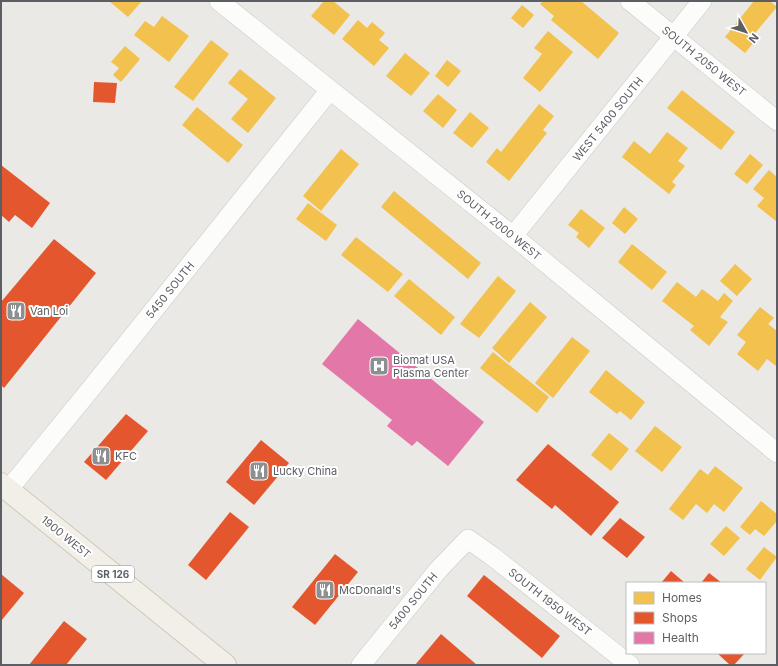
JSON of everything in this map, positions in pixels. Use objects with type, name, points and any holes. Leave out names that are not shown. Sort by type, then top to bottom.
[{"type":"main road","name":"1900 WEST","points":[[5,487],[225,665]]},
{"type":"street","name":"SOUTH 2000 WEST","points":[[219,1],[513,236],[777,453]]},
{"type":"street","name":"SOUTH 2050 WEST","points":[[630,1],[777,120]]},
{"type":"street","name":"WEST 5400 SOUTH","points":[[513,236],[702,1]]},
{"type":"street","name":"5450 SOUTH","points":[[5,487],[94,385],[330,90]]},
{"type":"street","name":"5400 SOUTH","points":[[361,665],[439,569],[468,539]]},
{"type":"street","name":"SOUTH 1950 WEST","points":[[468,539],[492,556],[630,665]]},
{"type":"building: Homes","points":[[109,1],[142,1],[128,17]]},
{"type":"building: Homes","points":[[324,1],[333,1],[350,15],[334,35],[311,16]]},
{"type":"building: Homes","points":[[543,1],[581,1],[619,33],[598,59],[551,20],[554,16],[540,4]]},
{"type":"building: Homes","points":[[754,1],[770,1],[777,7],[750,39],[754,42],[745,53],[725,37]]},
{"type":"building: Homes","points":[[522,5],[534,15],[523,28],[511,18]]},
{"type":"building: Homes","points":[[162,16],[189,36],[169,62],[134,35],[145,21],[154,27]]},
{"type":"building: Homes","points":[[358,20],[367,28],[372,22],[385,33],[379,40],[389,48],[374,66],[342,39]]},
{"type":"building: Homes","points":[[548,31],[573,52],[540,92],[523,78],[542,54],[534,48]]},
{"type":"building: Homes","points":[[211,40],[229,54],[193,101],[174,87]]},
{"type":"building: Homes","points":[[125,46],[140,59],[121,82],[113,75],[119,68],[111,62]]},
{"type":"building: Homes","points":[[405,53],[430,73],[411,96],[386,76]]},
{"type":"building: Homes","points":[[447,60],[461,71],[448,87],[435,76]]},
{"type":"building: Homes","points":[[240,69],[276,98],[248,133],[231,119],[248,99],[228,83]]},
{"type":"building: Homes","points":[[682,90],[735,132],[721,150],[667,108]]},
{"type":"building: Homes","points":[[438,94],[457,110],[443,128],[423,111]]},
{"type":"building: Homes","points":[[539,104],[554,116],[543,130],[547,133],[509,181],[486,162],[497,148],[501,152]]},
{"type":"building: Homes","points":[[197,107],[243,145],[228,163],[182,125]]},
{"type":"building: Homes","points":[[470,112],[489,128],[472,148],[453,133]]},
{"type":"building: Homes","points":[[667,132],[688,148],[678,161],[685,166],[672,182],[676,185],[669,194],[622,157],[634,141],[650,154]]},
{"type":"building: Homes","points":[[341,149],[359,164],[321,211],[303,196]]},
{"type":"building: Homes","points":[[750,154],[763,165],[747,184],[734,174]]},
{"type":"building: Homes","points":[[769,170],[777,177],[776,221],[757,206],[764,198],[753,189]]},
{"type":"building: Homes","points":[[394,191],[481,263],[468,279],[381,207]]},
{"type":"building: Homes","points":[[308,203],[337,225],[326,241],[296,219]]},
{"type":"building: Homes","points":[[624,207],[638,219],[625,234],[612,223]]},
{"type":"building: Homes","points":[[581,209],[605,228],[589,248],[576,237],[579,233],[568,225]]},
{"type":"building: Homes","points":[[356,237],[403,274],[388,292],[341,255]]},
{"type":"building: Homes","points":[[632,244],[667,272],[652,290],[618,262]]},
{"type":"building: Homes","points":[[735,264],[752,279],[737,296],[720,281]]},
{"type":"building: Homes","points":[[498,276],[516,291],[479,338],[460,324]]},
{"type":"building: Homes","points":[[409,279],[455,317],[441,335],[394,296]]},
{"type":"building: Homes","points":[[677,282],[696,297],[702,289],[718,301],[724,293],[733,301],[720,317],[728,322],[709,346],[690,330],[694,326],[662,301]]},
{"type":"building: Homes","points":[[530,302],[547,317],[509,363],[492,348]]},
{"type":"building: Homes","points":[[760,307],[774,318],[768,324],[777,331],[777,365],[776,366],[767,359],[758,371],[737,354],[746,342],[737,335]]},
{"type":"building: Homes","points":[[572,337],[590,351],[553,398],[535,383]]},
{"type":"building: Homes","points":[[493,352],[549,397],[537,413],[480,368]]},
{"type":"building: Homes","points":[[606,370],[645,402],[631,420],[620,411],[617,414],[589,392]]},
{"type":"building: Homes","points":[[655,426],[682,447],[662,472],[635,451]]},
{"type":"building: Homes","points":[[609,433],[629,449],[611,471],[591,455]]},
{"type":"building: Homes","points":[[715,466],[743,488],[724,512],[714,504],[707,513],[696,504],[683,520],[669,509],[700,469],[708,475]]},
{"type":"building: Homes","points":[[761,501],[777,514],[777,521],[764,536],[755,529],[750,535],[740,527]]},
{"type":"building: Homes","points":[[726,526],[740,538],[724,556],[710,544]]},
{"type":"building: Homes","points":[[764,547],[777,557],[760,580],[746,569]]},
{"type":"building: Shops","points":[[94,82],[117,83],[115,103],[93,102]]},
{"type":"building: Shops","points":[[1,165],[50,203],[32,228],[15,215],[9,222],[1,215]]},
{"type":"building: Shops","points":[[54,239],[96,273],[4,388],[1,385],[1,302]]},
{"type":"building: Shops","points":[[126,414],[148,431],[106,480],[84,462]]},
{"type":"building: Shops","points":[[261,440],[289,463],[254,505],[226,482]]},
{"type":"building: Shops","points":[[548,444],[619,502],[591,536],[555,505],[552,509],[516,480]]},
{"type":"building: Shops","points":[[230,512],[249,527],[206,580],[188,565]]},
{"type":"building: Shops","points":[[620,518],[645,537],[627,558],[602,538]]},
{"type":"building: Shops","name":"McDonald's","points":[[335,554],[358,572],[315,625],[292,607]]},
{"type":"building: Shops","points":[[671,571],[684,582],[662,582]]},
{"type":"building: Shops","points":[[709,573],[721,582],[702,582]]},
{"type":"building: Shops","points":[[1,574],[24,593],[1,621]]},
{"type":"building: Shops","points":[[484,575],[560,636],[542,658],[467,596]]},
{"type":"building: Shops","points":[[64,621],[87,639],[66,665],[29,665]]},
{"type":"building: Shops","points":[[441,634],[477,665],[415,665]]},
{"type":"building: Shops","points":[[718,654],[744,654],[734,665],[730,665]]},
{"type":"building: Health","points":[[358,319],[484,422],[448,466],[417,441],[412,446],[387,426],[392,420],[322,364]]},
{"type":"place","name":"Van Loi","points":[[16,311]]},
{"type":"place","name":"Biomat USA Plasma Center","points":[[379,366]]},
{"type":"place","name":"KFC","points":[[101,456]]},
{"type":"place","name":"Lucky China","points":[[259,471]]},
{"type":"place","name":"McDonald's","points":[[325,590]]}]
